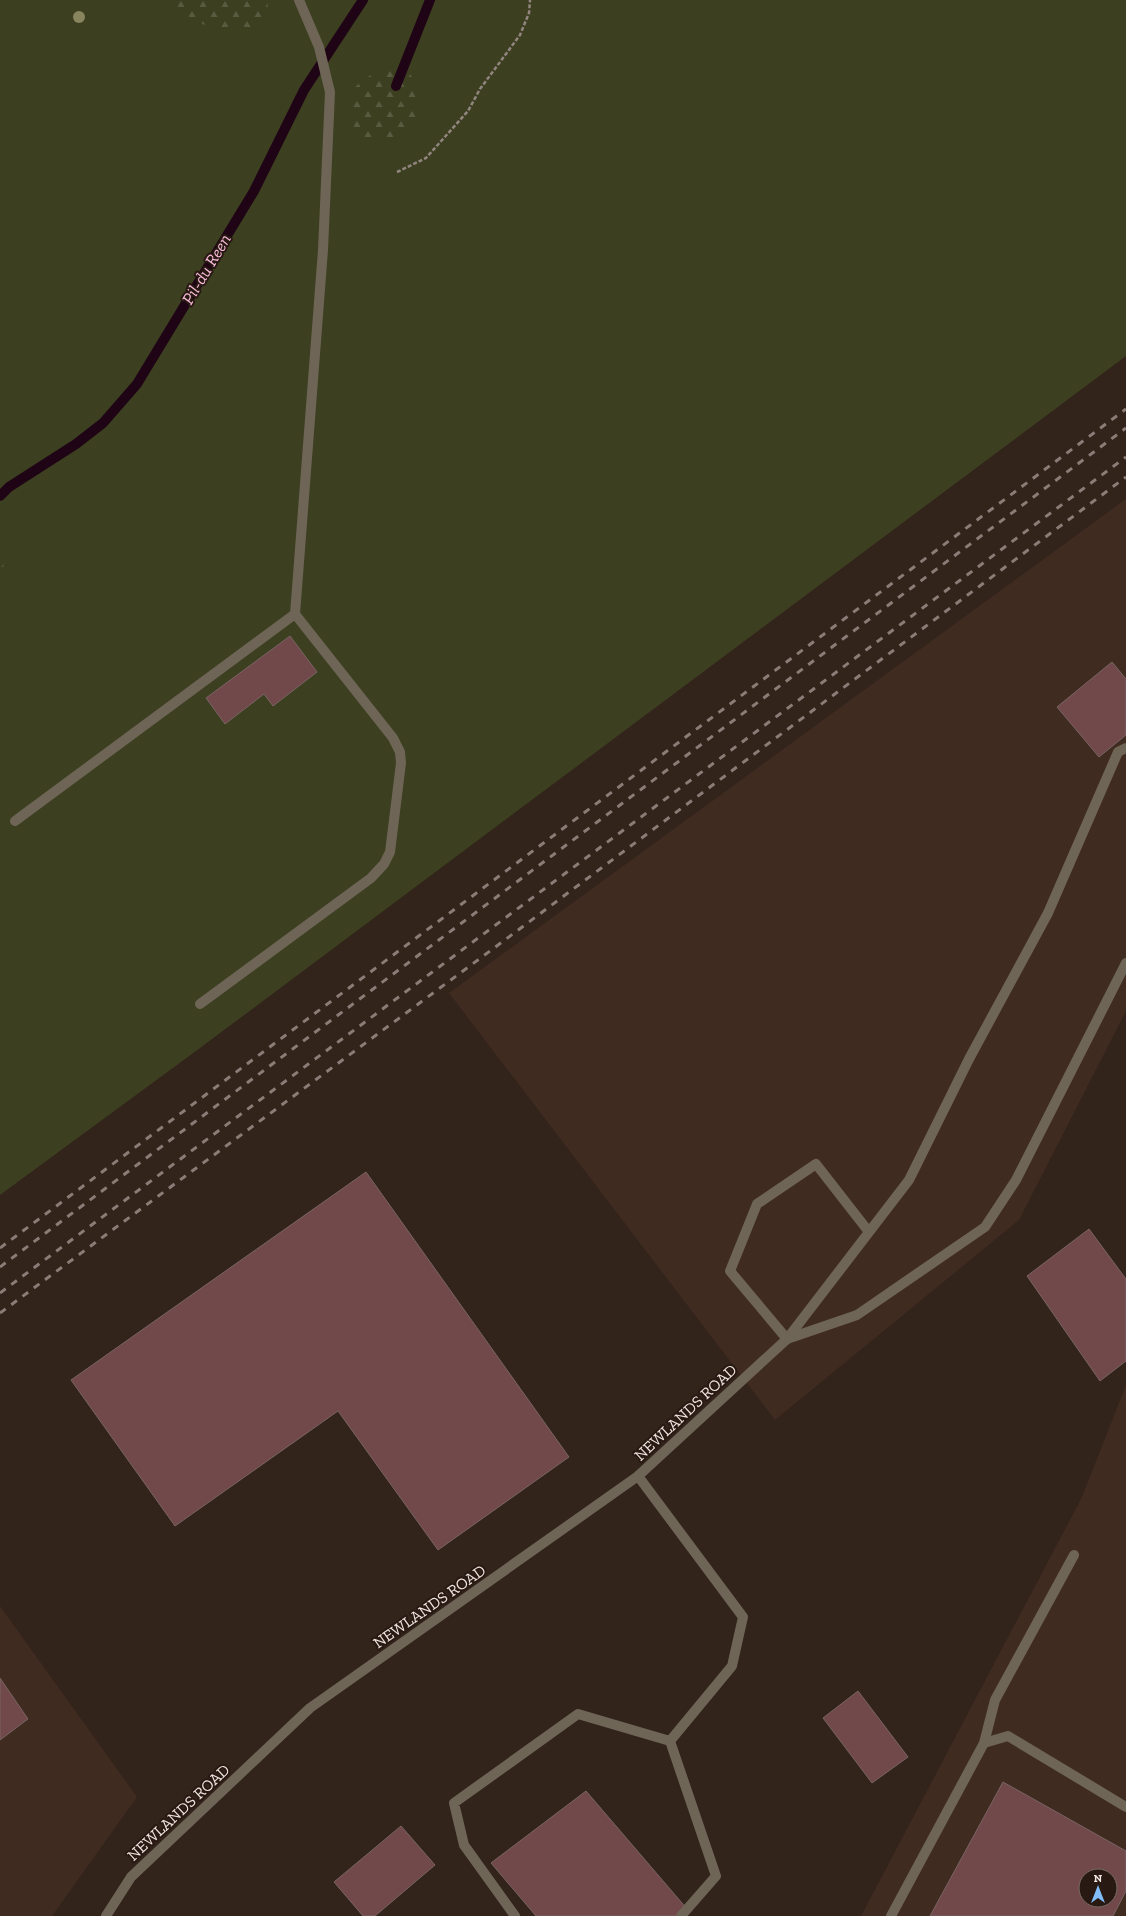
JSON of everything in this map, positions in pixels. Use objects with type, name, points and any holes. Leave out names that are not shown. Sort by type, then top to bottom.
[{"type":"street","points":[[200,1004],[371,878],[384,864],[390,852],[401,763],[400,752],[393,738],[296,614],[323,250],[330,92],[319,47],[299,0]]},
{"type":"street","points":[[15,821],[296,614]]},
{"type":"street","name":"NEWLANDS ROAD","points":[[106,1916],[131,1877],[310,1708],[638,1476],[787,1338],[909,1180],[969,1059],[1048,913],[1118,752],[1126,748]]},
{"type":"street","points":[[869,1232],[816,1164],[757,1204],[730,1271],[787,1338],[857,1315],[985,1227],[1016,1180],[1126,963]]},
{"type":"street","points":[[638,1476],[743,1617],[732,1666],[670,1741]]},
{"type":"street","points":[[891,1916],[984,1742],[995,1700],[1074,1555]]},
{"type":"street","points":[[514,1916],[464,1845],[454,1803],[578,1714],[670,1741]]},
{"type":"street","points":[[984,1742],[1008,1736],[1126,1806]]},
{"type":"street","points":[[670,1741],[716,1876],[681,1916]]},
{"type":"path","points":[[397,172],[426,158],[468,111],[480,89],[520,35],[529,13],[530,0]]},
{"type":"shaded area","points":[[1126,499],[1126,1011],[1019,1220],[775,1420],[449,993]]},
{"type":"shaded area","points":[[1126,1385],[1126,1916],[861,1916],[1082,1497]]},
{"type":"shaded area","points":[[0,1606],[137,1797],[52,1916],[0,1916]]},
{"type":"green space","points":[[0,0],[1126,0],[1126,356],[196,1051],[0,1195]]},
{"type":"green space","points":[[165,0],[268,0],[267,16],[264,25],[235,28],[212,27],[195,20]]},
{"type":"green space","points":[[385,69],[408,71],[412,77],[420,97],[417,117],[408,132],[398,137],[360,144],[350,131],[352,90],[365,78]]},
{"type":"green space","points":[[0,542],[3,574],[0,586]]},
{"type":"building","points":[[290,636],[317,672],[273,706],[264,694],[225,724],[206,698]]},
{"type":"building","points":[[1112,662],[1126,679],[1126,735],[1099,757],[1057,707]]},
{"type":"building","points":[[366,1172],[569,1457],[438,1550],[338,1411],[175,1526],[71,1380]]},
{"type":"building","points":[[1089,1229],[1126,1279],[1126,1361],[1100,1381],[1027,1276]]},
{"type":"building","points":[[0,1678],[28,1719],[0,1740]]},
{"type":"building","points":[[858,1691],[908,1757],[872,1783],[823,1718]]},
{"type":"building","points":[[1003,1782],[1126,1851],[1126,1891],[1118,1906],[1118,1868],[1078,1868],[1078,1908],[1117,1908],[1113,1916],[930,1916]]},
{"type":"building","points":[[586,1791],[688,1910],[679,1916],[536,1916],[491,1863]]},
{"type":"building","points":[[401,1826],[435,1865],[375,1916],[363,1916],[334,1882]]},
{"type":"waterway","name":"Pil-du Reen","points":[[0,496],[9,487],[76,444],[103,423],[137,384],[254,191],[304,90],[363,0]]},
{"type":"waterway","points":[[396,86],[430,0]]},
{"type":"railway","points":[[0,1248],[1126,409]]},
{"type":"railway","points":[[0,1267],[1126,428]]},
{"type":"railway","points":[[0,1293],[1126,457]]},
{"type":"railway","points":[[0,1313],[490,951],[1126,477]]}]
